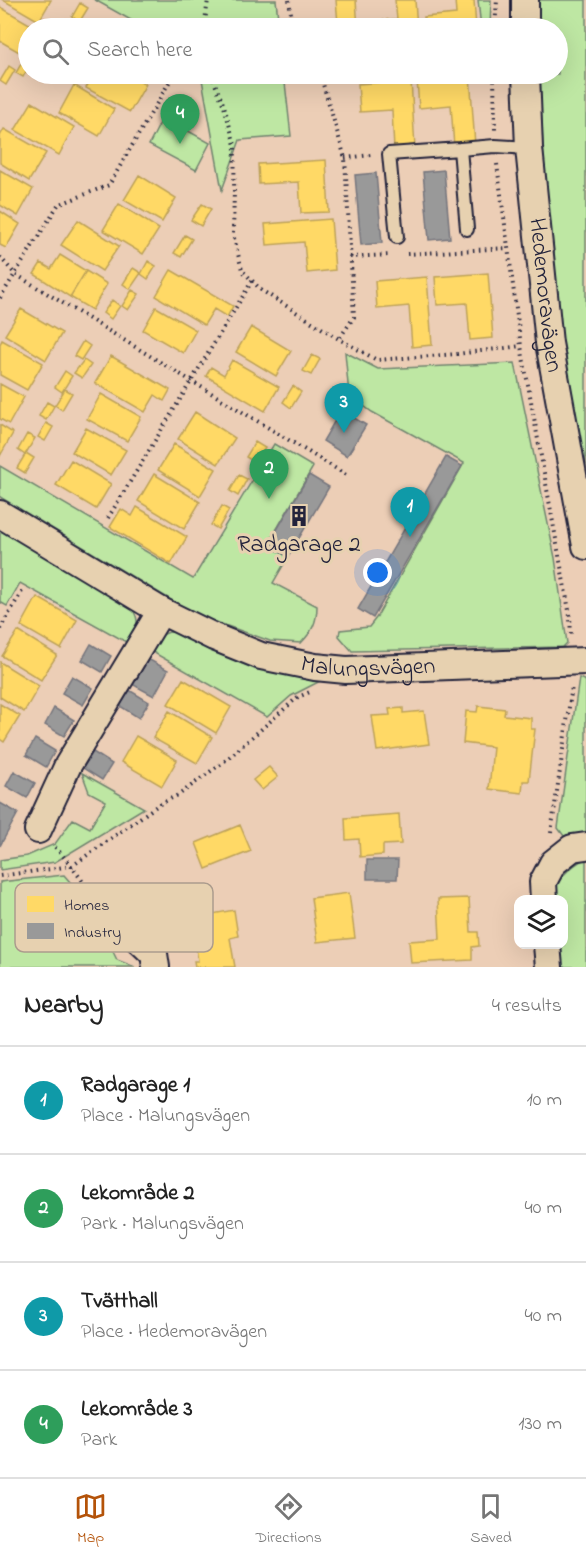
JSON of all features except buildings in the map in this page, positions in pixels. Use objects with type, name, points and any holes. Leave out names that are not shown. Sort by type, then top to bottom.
[{"type":"street","points":[[525,0],[525,18]]},
{"type":"street","name":"Hedemoravägen","points":[[526,84],[529,148],[549,343],[586,546]]},
{"type":"street","name":"Malungsvägen","points":[[0,514],[161,611],[214,637],[261,656],[315,667],[346,670],[580,661]]},
{"type":"street","points":[[38,830],[68,765],[161,611]]},
{"type":"street","points":[[544,895],[543,882],[553,863],[572,848],[586,846]]},
{"type":"street","points":[[547,949],[549,967]]},
{"type":"street","points":[[152,952],[156,967]]},
{"type":"lane","points":[[397,237],[389,154],[495,146],[529,148]]},
{"type":"lane","points":[[460,149],[466,229]]},
{"type":"path","points":[[205,18],[208,0]]},
{"type":"path","points":[[289,0],[292,18]]},
{"type":"path","points":[[496,18],[497,0]]},
{"type":"path","points":[[0,298],[58,205],[109,185],[168,84]]},
{"type":"path","points":[[215,84],[235,145],[233,234],[242,270],[261,290],[377,360],[457,354],[549,343]]},
{"type":"path","points":[[323,84],[345,158],[354,317],[339,339]]},
{"type":"path","points":[[494,84],[495,146],[520,346],[580,661],[572,693],[553,807],[550,839],[553,863]]},
{"type":"path","points":[[345,158],[389,154]]},
{"type":"path","points":[[350,257],[508,248]]},
{"type":"path","points":[[0,256],[15,274],[348,476]]},
{"type":"path","points":[[108,518],[252,281]]},
{"type":"path","points":[[0,629],[24,588]]},
{"type":"path","points":[[0,876],[72,866],[217,767],[298,697],[338,681],[346,670]]},
{"type":"path","points":[[72,866],[84,883]]},
{"type":"green space","points":[[95,0],[276,0],[278,18],[127,18]]},
{"type":"green space","points":[[478,0],[491,0],[490,18],[480,18]]},
{"type":"green space","points":[[536,0],[586,0],[586,474],[557,310],[550,243],[540,84],[568,84],[568,18],[537,18]]},
{"type":"green space","points":[[203,84],[285,84],[291,136],[240,140],[222,190]]},
{"type":"green space","points":[[163,117],[210,143],[196,170],[149,145]]},
{"type":"green space","points":[[345,352],[378,369],[515,363],[555,558],[567,643],[563,647],[352,651],[339,636],[340,630],[369,627],[376,618],[464,463],[372,412],[349,395]]},
{"type":"green space","points":[[274,444],[313,467],[268,544],[288,557],[273,583],[317,606],[313,626],[301,643],[270,641],[196,615],[0,497],[0,466],[193,579]]},
{"type":"green space","points":[[0,527],[126,602],[137,618],[135,632],[128,643],[20,583],[7,606],[0,602]]},
{"type":"green space","points":[[169,632],[181,633],[334,674],[291,696],[267,717],[149,650],[159,636]]},
{"type":"green space","points":[[579,678],[586,681],[586,835],[577,837],[564,836],[558,828]]},
{"type":"green space","points":[[82,773],[144,808],[55,862],[0,870],[0,860],[27,856],[55,844],[73,819],[90,828],[106,801],[89,792]]},
{"type":"green space","points":[[586,858],[586,967],[558,967],[556,949],[568,949],[568,895],[554,895],[554,892],[559,880]]},
{"type":"green space","points":[[64,875],[71,883],[15,883],[15,952],[113,952],[117,960],[135,967],[0,967],[0,882]]},
{"type":"place","name":"Lekområde 3","points":[[180,144]]},
{"type":"place","name":"Tvätthall","points":[[344,433]]},
{"type":"place","name":"Lekområde 2","points":[[269,499]]},
{"type":"place","name":"Radgarage 2","points":[[299,516]]},
{"type":"place","name":"Radgarage 1","points":[[410,537]]}]
